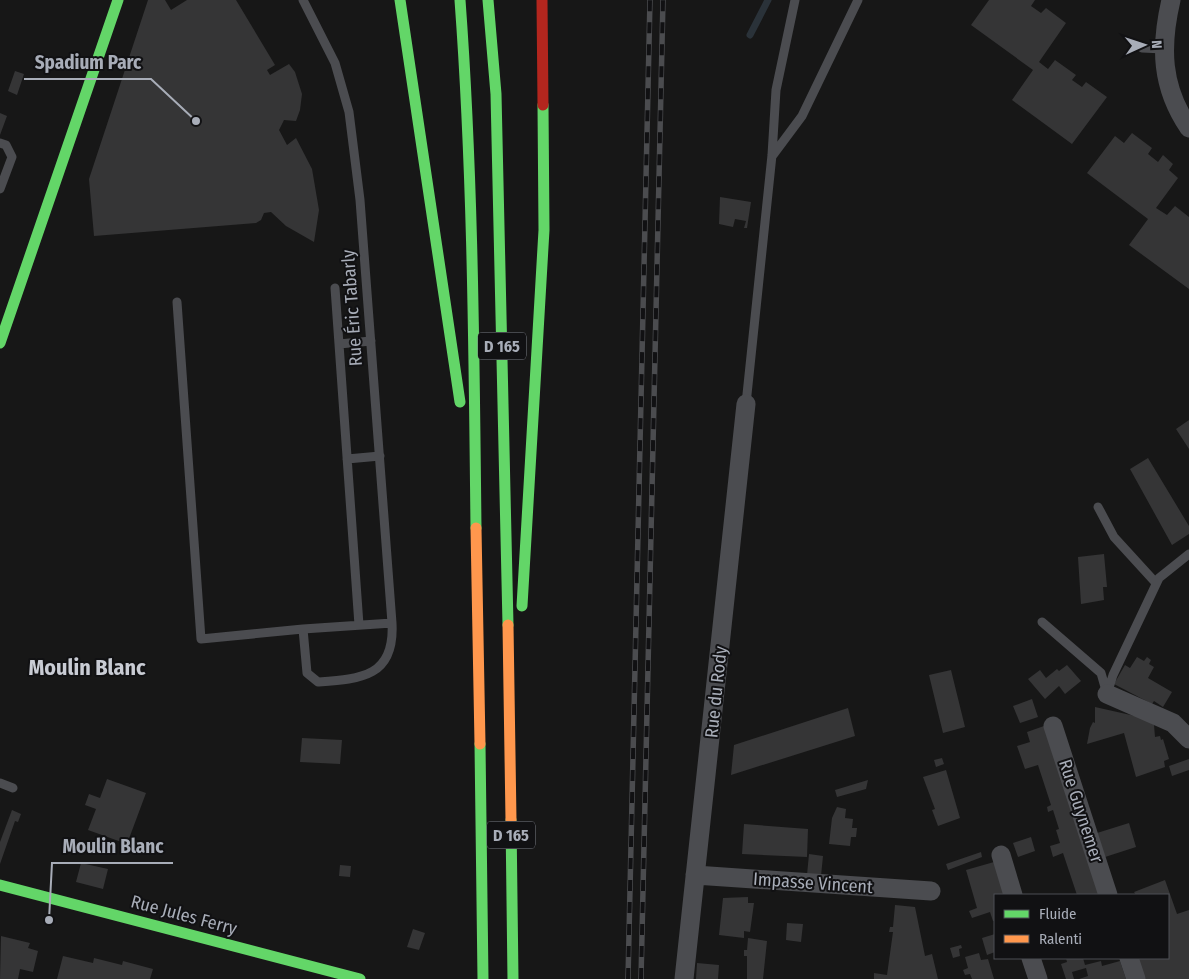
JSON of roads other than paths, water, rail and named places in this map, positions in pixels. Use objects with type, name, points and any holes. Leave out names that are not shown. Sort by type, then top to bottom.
[{"type":"main road","points":[[0,343],[118,0]]},
{"type":"main road","points":[[400,0],[476,510]]},
{"type":"main road","name":"D 165","points":[[460,0],[468,113],[484,979]]},
{"type":"main road","name":"D 165","points":[[488,0],[496,94],[510,691],[513,979]]},
{"type":"main road","points":[[510,691],[525,588],[544,230],[542,0]]},
{"type":"main road","points":[[0,333],[9,313]]},
{"type":"main road","name":"Rue Jules Ferry","points":[[0,884],[328,975],[360,979]]},
{"type":"street","points":[[1171,0],[1164,49],[1167,77],[1175,108],[1189,128]]},
{"type":"street","name":"Rue du Rody","points":[[684,979],[746,404]]},
{"type":"street","points":[[1108,694],[1172,723],[1189,739]]},
{"type":"street","name":"Rue Guynemer","points":[[1053,726],[1108,894]]},
{"type":"street","points":[[1001,855],[1013,894]]},
{"type":"street","name":"Impasse Vincent","points":[[695,874],[931,891]]},
{"type":"street","points":[[1031,959],[1038,979]]},
{"type":"street","points":[[1129,959],[1136,979]]},
{"type":"lane","name":"Rue Éric Tabarly","points":[[303,0],[335,63],[349,112],[360,200],[393,639],[389,655],[372,672],[358,679],[318,682],[307,673],[303,629]]},
{"type":"lane","points":[[746,404],[772,155],[776,90],[795,0]]},
{"type":"lane","points":[[772,155],[802,116],[858,0]]},
{"type":"lane","points":[[1142,48],[1164,49]]},
{"type":"lane","points":[[0,143],[6,145],[12,156],[0,189]]},
{"type":"lane","points":[[335,288],[359,625]]},
{"type":"lane","points":[[177,302],[201,639],[392,623]]},
{"type":"lane","points":[[339,344],[371,340]]},
{"type":"lane","points":[[347,459],[380,456]]},
{"type":"lane","points":[[1098,507],[1114,537],[1156,583]]},
{"type":"lane","points":[[1108,694],[1113,675],[1156,583],[1159,578],[1189,554]]},
{"type":"lane","points":[[1042,622],[1101,673],[1108,694]]},
{"type":"lane","points":[[0,783],[13,788]]},
{"type":"waterway","points":[[750,35],[768,0]]},
{"type":"railway","points":[[628,979],[650,0]]},
{"type":"railway","points":[[641,979],[663,0]]},
{"type":"place","name":"Spadium Parc","points":[[196,121]]},
{"type":"place","name":"Moulin Blanc","points":[[49,920]]},
{"type":"district","name":"Moulin Blanc","points":[[87,667]]}]
